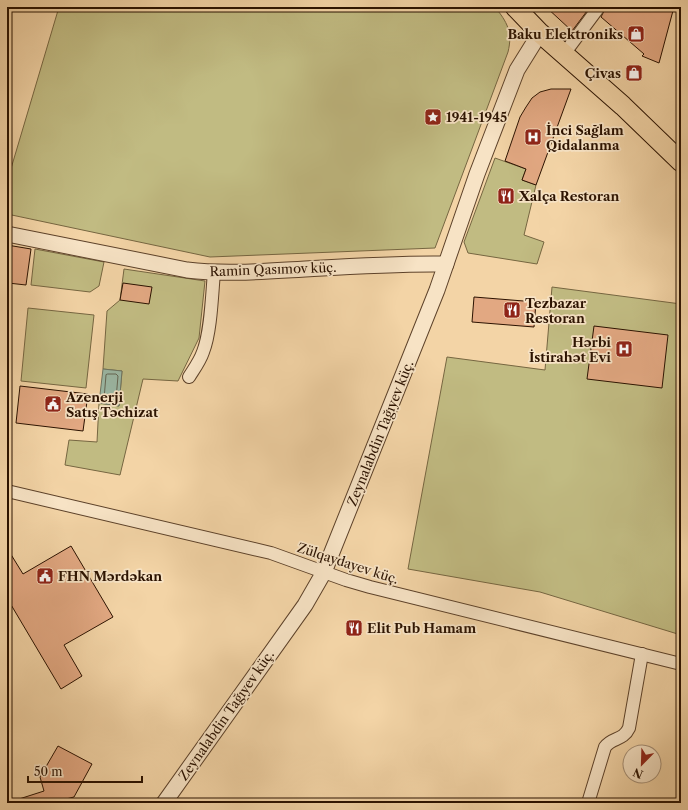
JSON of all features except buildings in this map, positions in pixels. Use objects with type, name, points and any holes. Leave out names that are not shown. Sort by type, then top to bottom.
[{"type":"main road","points":[[515,7],[540,33],[623,106],[681,162]]},
{"type":"street","points":[[564,54],[599,7]]},
{"type":"street","name":"Zeynalabdin Tağıyev küç.","points":[[164,803],[305,604],[324,572],[374,451],[446,264],[477,174],[517,70],[540,33]]},
{"type":"street","name":"Ramin Qasımov küç.","points":[[7,234],[187,270],[214,272],[235,273],[408,264],[446,264]]},
{"type":"street","points":[[189,376],[203,353],[208,335],[214,272]]},
{"type":"street","name":"Zülqaydayev küç.","points":[[7,491],[245,547],[299,562],[370,587],[681,664]]},
{"type":"street","points":[[588,803],[605,747],[608,742],[622,737],[627,733],[629,728],[642,654]]},
{"type":"shaded area","points":[[59,7],[495,7],[506,23],[510,39],[508,52],[435,248],[210,257],[7,214],[7,182]]},
{"type":"shaded area","points":[[495,158],[526,169],[522,180],[536,185],[524,235],[544,242],[537,264],[468,253],[464,242]]},
{"type":"shaded area","points":[[35,249],[104,262],[99,286],[90,292],[31,285]]},
{"type":"shaded area","points":[[124,269],[205,281],[199,338],[178,381],[143,379],[120,475],[65,465],[69,440],[97,442],[99,403],[119,406],[122,371],[103,369],[107,311],[120,300]]},
{"type":"shaded area","points":[[552,287],[681,304],[681,635],[540,592],[408,569],[447,357],[545,370]]},
{"type":"shaded area","points":[[28,308],[94,315],[86,388],[21,381]]},
{"type":"water","points":[[103,369],[122,371],[119,406],[99,403]]},
{"type":"place","name":"Baku Elektroniks","points":[[636,34]]},
{"type":"place","name":"Çivas","points":[[634,73]]},
{"type":"place","name":"1941-1945","points":[[433,117]]},
{"type":"place","name":"İnci Sağlam Qidalanma","points":[[533,137]]},
{"type":"place","name":"Xalça Restoran","points":[[506,196]]},
{"type":"place","name":"Tezbazar Restoran","points":[[512,310]]},
{"type":"place","name":"Hərbi İstirahət Evi","points":[[624,349]]},
{"type":"place","name":"Azenerji Satış Təchizat","points":[[53,404]]},
{"type":"place","name":"FHN Mərdəkan","points":[[45,576]]},
{"type":"place","name":"Elit Pub Hamam","points":[[354,628]]}]
